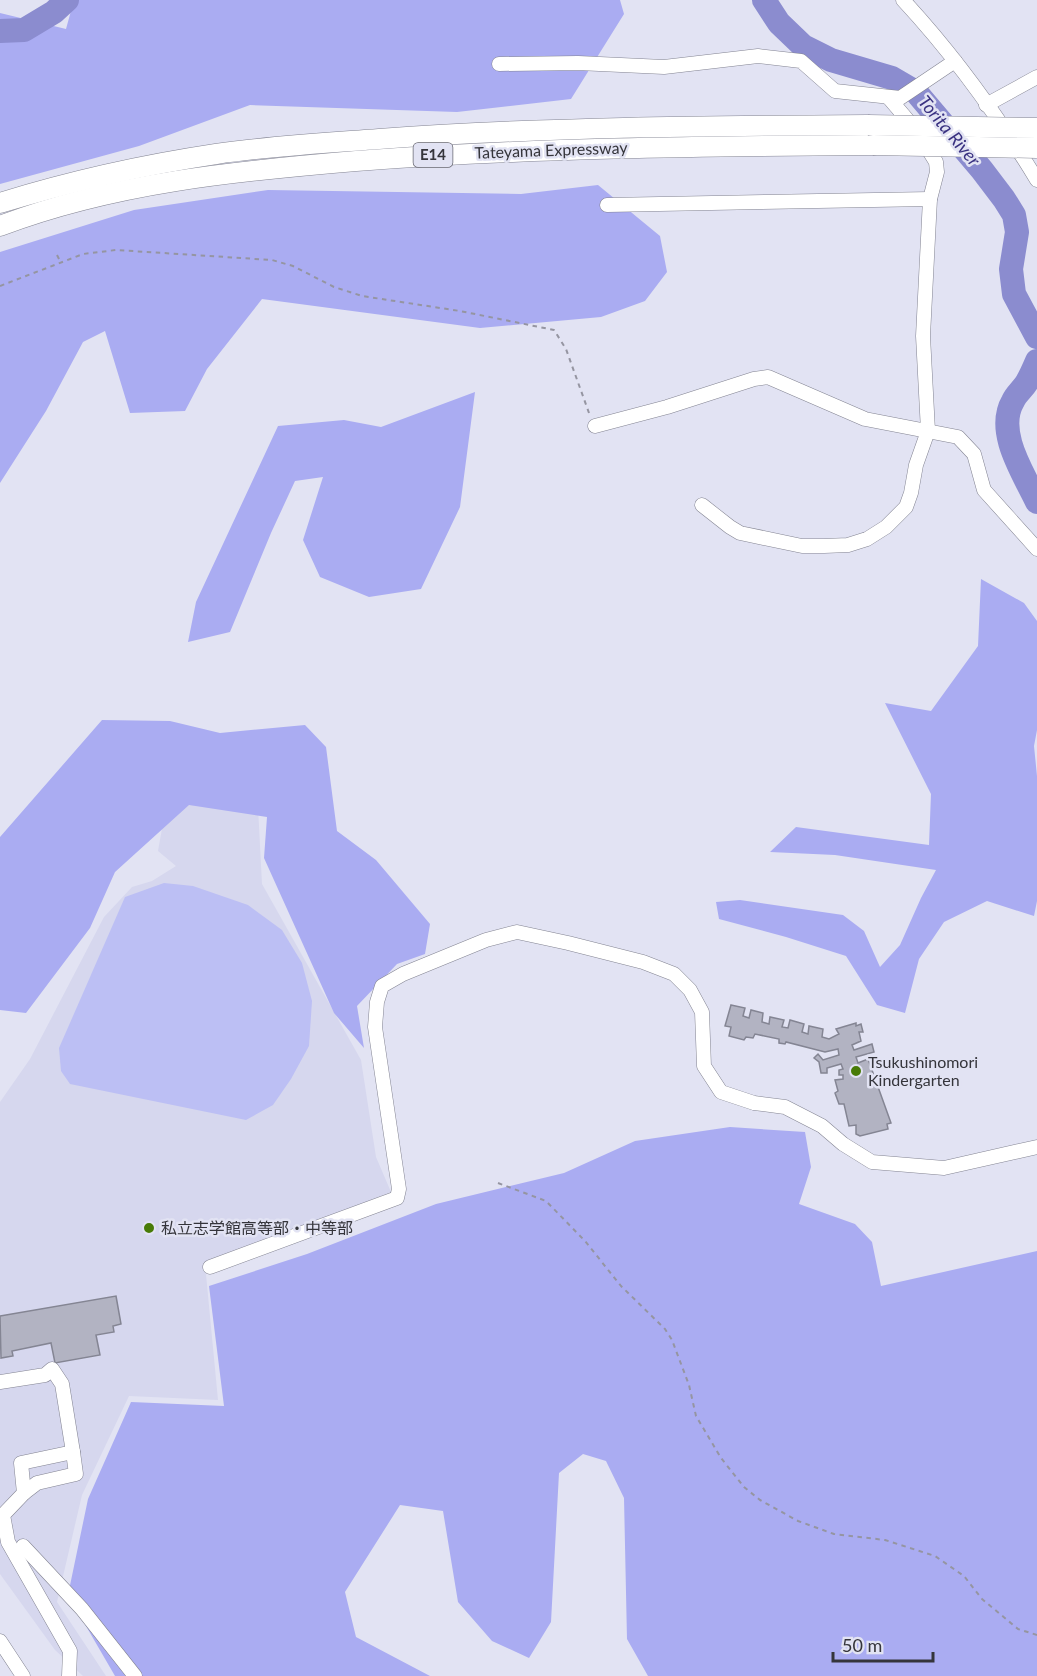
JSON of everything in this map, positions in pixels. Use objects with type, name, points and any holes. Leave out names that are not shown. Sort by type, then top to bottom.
[{"type":"highway","name":"Tateyama Expressway","points":[[0,203],[76,181],[158,163],[280,147],[432,135],[633,126],[868,125],[1037,128]]},
{"type":"highway","name":"Tateyama Expressway","points":[[0,226],[106,194],[163,183],[283,167],[434,155],[634,147],[873,145],[1037,148]]},
{"type":"street","points":[[903,0],[939,39],[1037,180]]},
{"type":"street","points":[[499,64],[578,63],[664,67],[758,56],[801,61],[834,91],[900,98],[955,61]]},
{"type":"street","points":[[986,105],[1037,77]]},
{"type":"street","points":[[702,505],[740,532],[802,546],[848,545],[867,539],[886,528],[906,507],[916,465],[928,431],[923,336],[930,199],[937,172],[936,162],[917,131],[888,97]]},
{"type":"street","points":[[607,205],[930,199]]},
{"type":"street","points":[[595,426],[667,407],[754,379],[768,377],[865,419],[958,437],[974,454],[984,490],[1037,549]]},
{"type":"street","points":[[210,1267],[397,1198],[399,1189],[375,1027],[377,1002],[382,986],[403,974],[486,940],[517,932],[643,962],[674,974],[690,990],[702,1012],[704,1066],[721,1092],[754,1103],[785,1107],[822,1126],[843,1144],[872,1162],[944,1168],[1037,1147]]},
{"type":"street","points":[[0,1382],[45,1374],[52,1369],[62,1384],[76,1474],[37,1483],[3,1515],[8,1542],[70,1651],[69,1676]]},
{"type":"street","points":[[24,1493],[21,1463],[73,1452]]},
{"type":"street","points":[[23,1546],[82,1609],[135,1676]]},
{"type":"street","points":[[0,1641],[23,1676]]},
{"type":"path","points":[[0,286],[82,254],[116,250],[272,260],[293,266],[334,287],[362,296],[460,311],[554,330],[566,349],[595,426]]},
{"type":"path","points":[[57,255],[61,263]]},
{"type":"path","points":[[498,1183],[546,1201],[585,1241],[621,1286],[664,1329],[672,1340],[689,1385],[696,1416],[722,1458],[744,1487],[759,1500],[798,1521],[834,1534],[885,1540],[935,1556],[964,1576],[982,1599],[1018,1629],[1037,1635]]},
{"type":"shaded area","points":[[74,0],[620,0],[624,14],[571,99],[457,112],[250,105],[139,146],[0,184],[0,13],[66,29]]},
{"type":"shaded area","points":[[598,185],[660,236],[667,272],[645,301],[601,317],[480,328],[262,299],[207,369],[185,411],[130,413],[105,331],[83,342],[46,411],[0,483],[0,252],[134,210],[268,190],[521,194]]},
{"type":"shaded area","points":[[475,392],[460,507],[421,589],[369,597],[320,577],[303,540],[323,477],[295,481],[230,632],[188,642],[196,602],[278,426],[344,420],[381,427]]},
{"type":"shaded area","points":[[981,579],[1024,603],[1037,621],[1037,730],[1034,746],[1037,776],[1037,901],[1034,916],[987,901],[944,922],[919,959],[905,1013],[877,1005],[846,956],[719,919],[716,902],[740,900],[843,915],[864,931],[880,967],[900,945],[936,870],[835,855],[770,852],[796,827],[929,845],[931,794],[885,703],[931,711],[978,646]]},
{"type":"shaded area","points":[[102,720],[170,721],[220,733],[305,725],[326,747],[337,831],[376,860],[430,924],[425,954],[397,964],[357,1006],[364,1048],[334,1013],[264,858],[267,817],[189,805],[115,872],[90,928],[26,1013],[0,1010],[0,837]]},
{"type":"shaded area","name":"私立志学館高等部・中等部","points":[[168,795],[258,807],[262,884],[361,1060],[376,1157],[391,1192],[205,1264],[218,1400],[129,1396],[82,1495],[57,1602],[106,1676],[83,1676],[55,1650],[0,1574],[0,1102],[30,1059],[104,917],[132,887],[152,881],[176,866],[158,851]]},
{"type":"shaded area","points":[[164,883],[193,886],[248,905],[282,930],[302,963],[312,1001],[309,1046],[291,1079],[273,1105],[246,1120],[70,1084],[61,1071],[59,1048],[125,897]]},
{"type":"shaded area","points":[[730,1127],[805,1132],[811,1167],[799,1204],[855,1224],[872,1242],[881,1286],[1037,1251],[1037,1676],[648,1676],[627,1639],[624,1498],[606,1461],[583,1454],[559,1473],[551,1622],[529,1658],[492,1641],[458,1602],[443,1511],[400,1505],[345,1592],[356,1637],[430,1676],[115,1676],[68,1595],[88,1499],[131,1402],[224,1406],[209,1286],[307,1254],[436,1204],[564,1173],[635,1141]]},
{"type":"building","name":"Tsukushinomori Kindergarten","points":[[731,1005],[745,1008],[743,1016],[749,1018],[751,1010],[763,1013],[762,1022],[769,1024],[770,1017],[784,1020],[782,1027],[788,1028],[790,1020],[804,1024],[802,1032],[808,1034],[809,1026],[823,1029],[822,1037],[829,1039],[839,1034],[836,1029],[856,1023],[856,1026],[861,1024],[863,1032],[859,1032],[861,1041],[852,1045],[854,1050],[872,1044],[874,1052],[856,1057],[858,1063],[868,1059],[891,1123],[887,1124],[888,1129],[860,1136],[856,1134],[856,1125],[849,1126],[844,1104],[839,1104],[835,1093],[838,1091],[835,1080],[843,1079],[843,1075],[839,1075],[839,1070],[843,1069],[841,1064],[827,1068],[827,1073],[821,1073],[819,1062],[814,1058],[818,1054],[823,1060],[839,1055],[838,1049],[825,1052],[786,1042],[785,1044],[779,1043],[779,1039],[755,1034],[753,1038],[746,1037],[744,1040],[729,1036],[731,1027],[725,1026]]},
{"type":"building","points":[[116,1296],[121,1324],[113,1326],[114,1332],[96,1335],[100,1355],[55,1363],[51,1343],[12,1351],[13,1356],[1,1358],[0,1316]]},
{"type":"waterway","name":"Torita River","points":[[0,31],[24,30],[54,12],[67,0]]},
{"type":"waterway","name":"Torita River","points":[[764,0],[779,23],[803,46],[831,60],[892,78],[916,92],[982,170],[1014,215],[1017,232],[1011,269],[1014,294],[1037,337]]},
{"type":"waterway","name":"Torita River","points":[[1037,361],[1027,382],[1013,401],[1008,413],[1007,426],[1013,453],[1037,502]]},
{"type":"place","name":"Tsukushinomori Kindergarten","points":[[856,1071]]},
{"type":"place","name":"私立志学館高等部・中等部","points":[[149,1228]]}]
